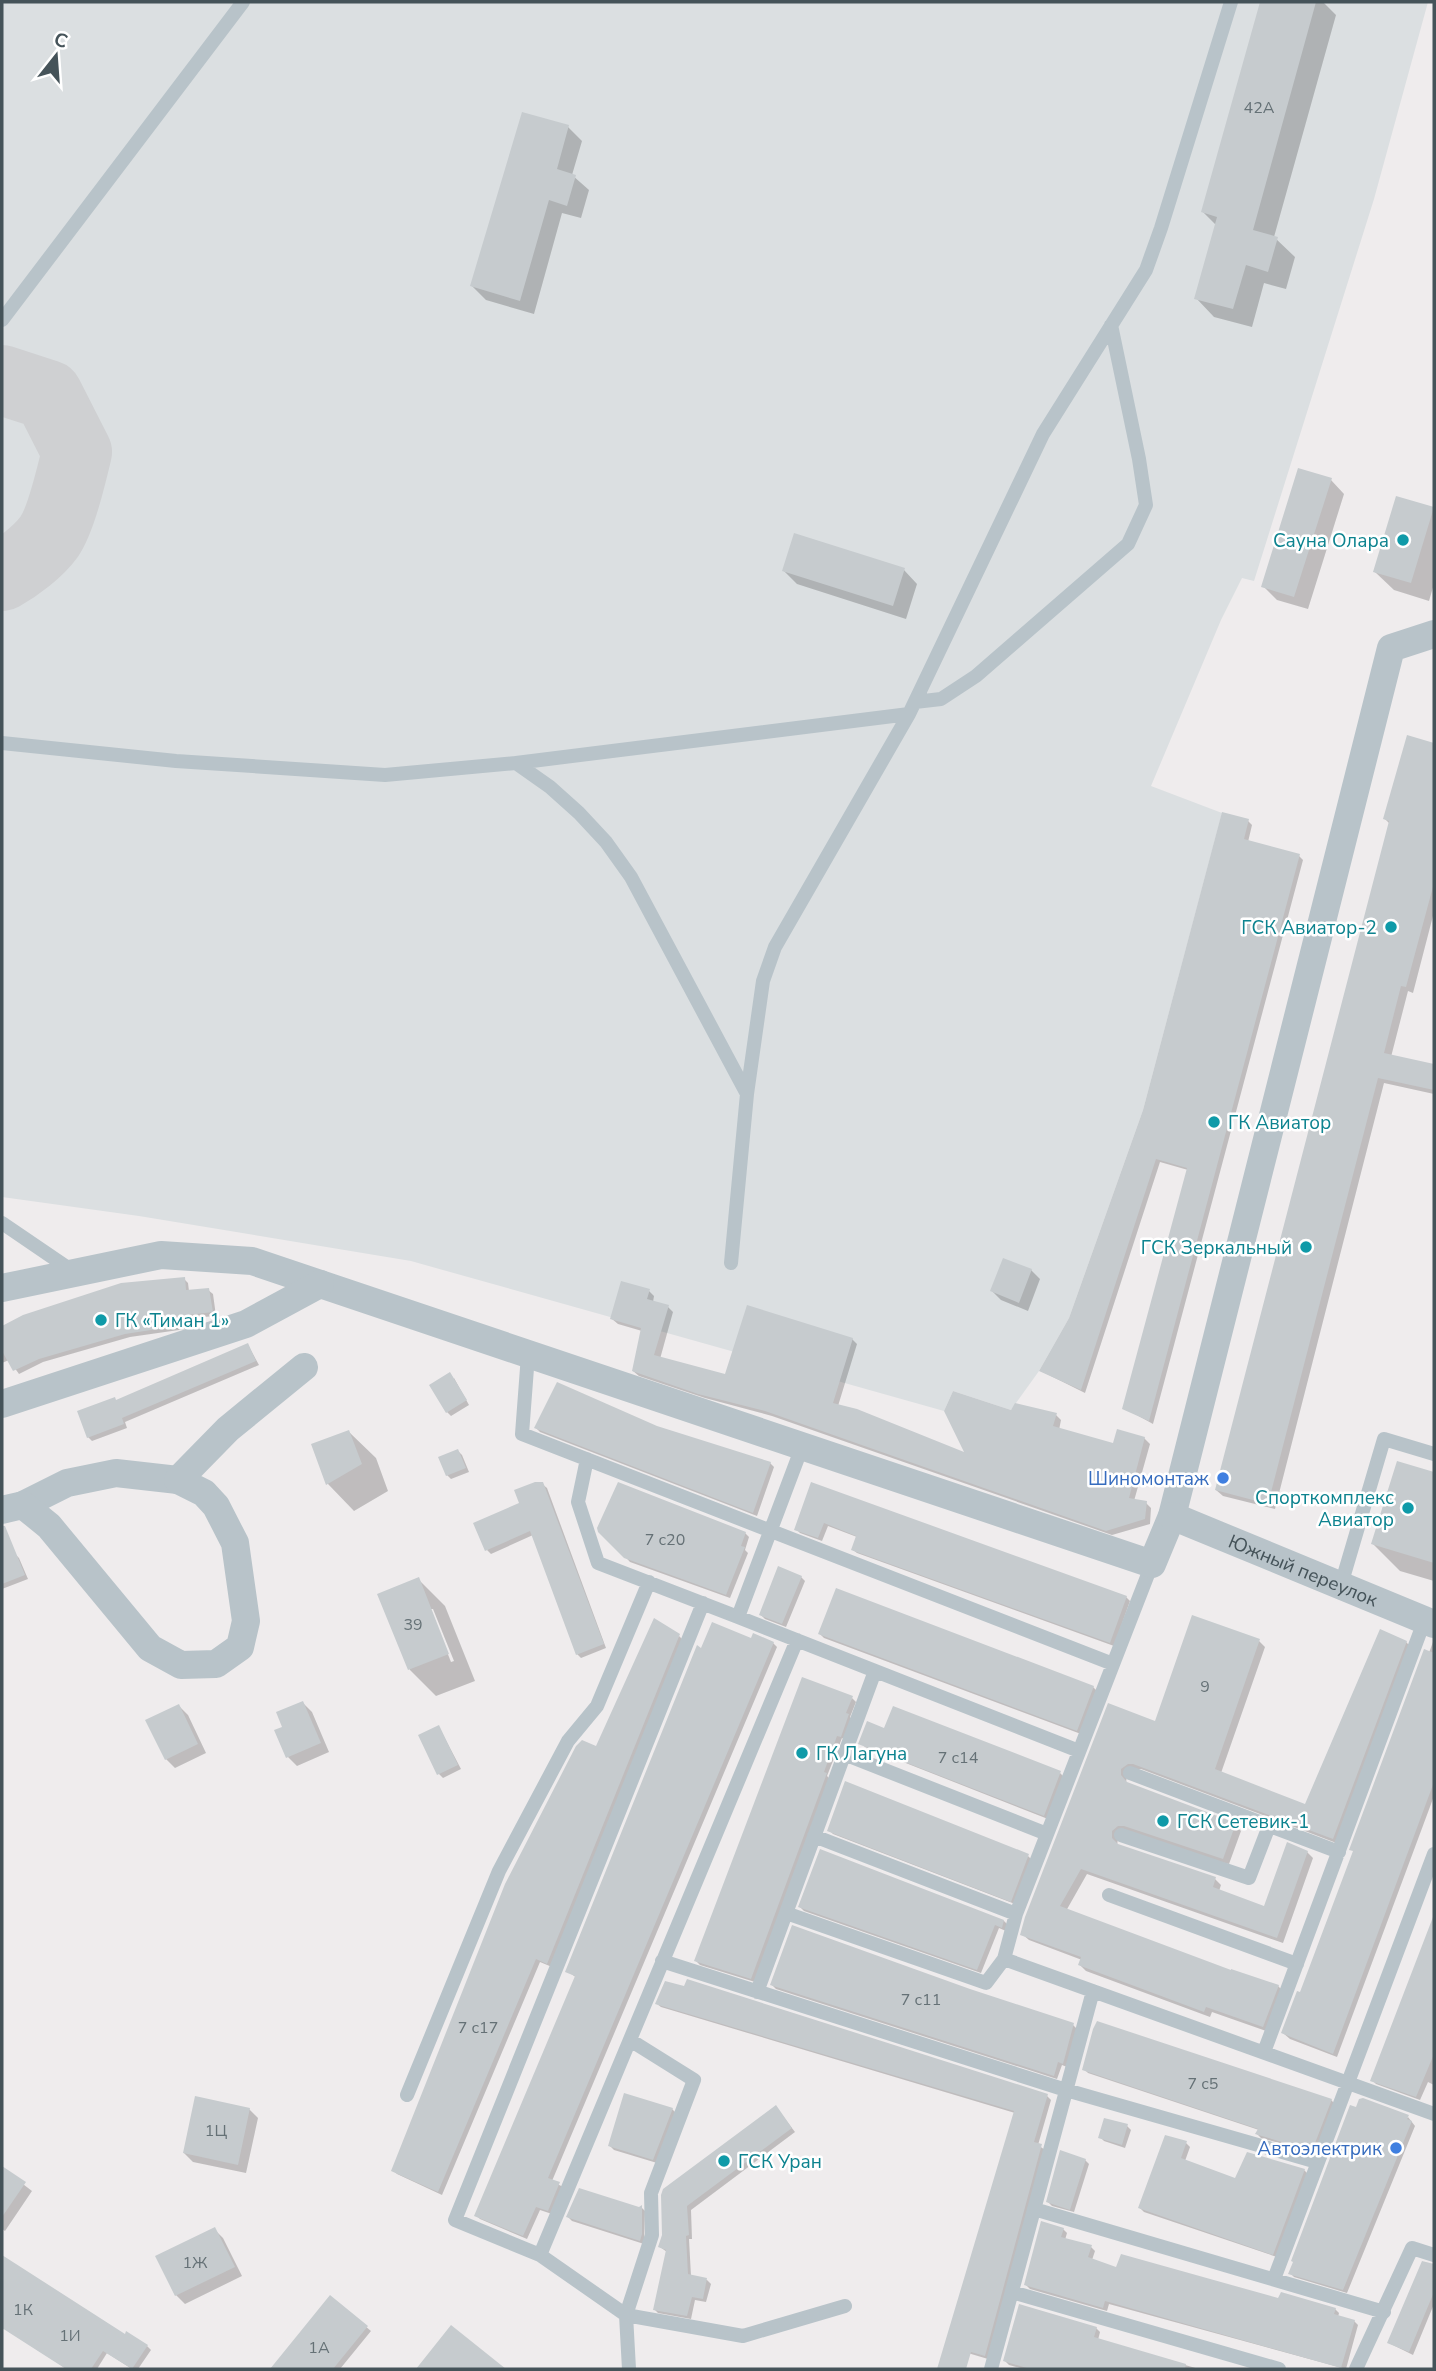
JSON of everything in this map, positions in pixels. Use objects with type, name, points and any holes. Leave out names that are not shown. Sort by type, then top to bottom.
[{"type":"street","points":[[2,1288],[161,1255],[252,1261],[1152,1564],[1172,1516],[1391,648],[1434,634]]},
{"type":"street","points":[[2,1404],[246,1324],[320,1284]]},
{"type":"street","points":[[178,1480],[228,1429],[304,1367]]},
{"type":"street","points":[[116,1473],[178,1480],[204,1493],[216,1506],[235,1544],[246,1621],[240,1647],[216,1664],[181,1665],[150,1648],[49,1526],[12,1507],[66,1483],[116,1473]]},
{"type":"street","name":"Южный переулок","points":[[1172,1516],[1429,1622]]},
{"type":"lane","points":[[2,320],[243,2]]},
{"type":"lane","points":[[731,1263],[747,1094],[763,981],[775,947],[912,708],[1043,434],[1146,270],[1231,2]]},
{"type":"lane","points":[[2,743],[176,761],[384,775],[516,763],[912,708],[942,699],[976,676],[1128,544],[1146,505],[1111,325]]},
{"type":"lane","points":[[516,763],[550,787],[579,813],[606,842],[631,877],[747,1094]]},
{"type":"lane","points":[[2,1223],[75,1273]]},
{"type":"lane","points":[[528,1354],[522,1434],[1113,1664]]},
{"type":"lane","points":[[1341,1585],[1384,1439],[1434,1454]]},
{"type":"lane","points":[[738,1617],[802,1447]]},
{"type":"lane","points":[[587,1459],[578,1502],[598,1563],[1079,1751]]},
{"type":"lane","points":[[786,1913],[986,1983],[1004,1959],[1016,1914],[1152,1564]]},
{"type":"lane","points":[[407,2095],[499,1871],[568,1741],[597,1706],[649,1583]]},
{"type":"lane","points":[[703,1603],[455,2220],[540,2255],[626,2315],[743,2336],[845,2306]]},
{"type":"lane","points":[[1264,2052],[1429,1622]]},
{"type":"lane","points":[[540,2255],[797,1640]]},
{"type":"lane","points":[[757,1993],[875,1671]]},
{"type":"lane","points":[[844,1754],[1047,1834]]},
{"type":"lane","points":[[1130,1773],[1339,1852]]},
{"type":"lane","points":[[1121,1835],[1249,1878],[1269,1826]]},
{"type":"lane","points":[[814,1836],[1016,1914]]},
{"type":"lane","points":[[1275,2279],[1434,1854]]},
{"type":"lane","points":[[1109,1895],[1297,1964]]},
{"type":"lane","points":[[1004,1959],[1434,2114]]},
{"type":"lane","points":[[662,1961],[1066,2090],[1317,2162]]},
{"type":"lane","points":[[991,2369],[1093,1991]]},
{"type":"lane","points":[[629,2369],[626,2315],[652,2235],[651,2193],[694,2080],[630,2040]]},
{"type":"lane","points":[[1034,2209],[1384,2312]]},
{"type":"lane","points":[[1356,2369],[1412,2248],[1434,2255]]},
{"type":"lane","points":[[1012,2292],[1279,2369]]},
{"type":"shaded area","points":[[2,2],[1428,2],[1374,199],[1254,581],[1242,578],[1221,620],[1151,786],[1222,813],[1143,1110],[1069,1318],[1039,1371],[1011,1410],[953,1391],[944,1411],[411,1261],[139,1216],[2,1197]]},
{"type":"building","points":[[1260,2],[1316,2],[1253,230],[1278,237],[1268,272],[1246,265],[1233,309],[1194,299],[1217,217],[1201,212]]},
{"type":"building","points":[[522,112],[569,125],[557,169],[576,175],[567,206],[549,200],[520,301],[470,286]]},
{"type":"building","points":[[1298,468],[1332,478],[1294,597],[1261,587]]},
{"type":"building","name":"Сауна Олара","points":[[1396,496],[1434,507],[1411,583],[1373,572]]},
{"type":"building","points":[[794,533],[905,568],[893,606],[782,571]]},
{"type":"building","name":"ГСК Зеркальный","points":[[1407,735],[1434,743],[1434,883],[1406,987],[1401,986],[1384,1053],[1434,1064],[1434,1090],[1378,1078],[1268,1504],[1215,1490],[1389,821],[1383,819]]},
{"type":"building","points":[[1222,812],[1249,819],[1244,839],[1300,854],[1149,1421],[1122,1409],[1187,1168],[1156,1159],[1081,1390],[1039,1371],[1069,1318],[1143,1110]]},
{"type":"building","points":[[1003,1258],[1032,1269],[1019,1303],[990,1291]]},
{"type":"building","name":"ГК «Тиман 1»","points":[[185,1277],[186,1290],[209,1288],[213,1312],[188,1315],[190,1324],[125,1334],[39,1359],[13,1371],[2,1351],[2,1326],[23,1315],[121,1283]]},
{"type":"building","points":[[621,1281],[650,1289],[647,1299],[669,1305],[654,1355],[725,1374],[747,1305],[853,1338],[833,1403],[857,1409],[964,1452],[944,1411],[953,1391],[1011,1410],[1015,1403],[1057,1413],[1053,1426],[1113,1443],[1117,1429],[1145,1437],[1129,1498],[1147,1501],[1145,1519],[1106,1531],[765,1411],[698,1394],[632,1371],[641,1328],[610,1319]]},
{"type":"building","points":[[248,1343],[256,1361],[122,1418],[124,1424],[87,1438],[77,1411],[115,1397],[116,1400]]},
{"type":"building","points":[[450,1372],[467,1400],[446,1413],[429,1385]]},
{"type":"building","points":[[557,1382],[657,1426],[771,1462],[753,1513],[534,1428]]},
{"type":"building","points":[[349,1430],[362,1464],[326,1485],[311,1444]]},
{"type":"building","points":[[458,1449],[466,1468],[446,1476],[438,1457]]},
{"type":"building","name":"Спорткомплекс Авиатор","points":[[1397,1461],[1434,1472],[1434,1563],[1371,1544]]},
{"type":"building","points":[[535,1482],[543,1482],[604,1644],[576,1655],[530,1531],[485,1551],[473,1523],[519,1503],[514,1490]]},
{"type":"building","points":[[618,1482],[746,1532],[741,1546],[745,1547],[726,1595],[624,1558],[598,1532],[597,1528]]},
{"type":"building","points":[[811,1482],[1127,1596],[1110,1643],[851,1550],[856,1536],[824,1523],[818,1538],[794,1530]]},
{"type":"building","points":[[2,1526],[5,1526],[25,1575],[2,1584]]},
{"type":"building","points":[[778,1566],[802,1576],[782,1624],[759,1615]]},
{"type":"building","points":[[419,1577],[449,1654],[408,1670],[377,1594]]},
{"type":"building","points":[[836,1588],[1094,1686],[1077,1731],[818,1634]]},
{"type":"building","points":[[1192,1615],[1260,1639],[1215,1769],[1305,1804],[1380,1629],[1407,1641],[1333,1839],[1133,1764],[1121,1769],[1121,1775],[1127,1782],[1236,1823],[1223,1859],[1124,1826],[1118,1826],[1112,1831],[1112,1838],[1118,1844],[1216,1877],[1213,1887],[1264,1906],[1287,1842],[1308,1851],[1277,1938],[1081,1869],[1060,1906],[1231,1970],[1279,1985],[1263,2027],[1206,2007],[1204,2012],[1078,1965],[1081,1957],[1020,1935],[1108,1703],[1155,1721]]},
{"type":"building","points":[[654,1618],[680,1634],[547,1964],[536,1959],[438,2192],[391,2171],[505,1884],[576,1746],[582,1740],[596,1746]]},
{"type":"building","points":[[712,1622],[751,1638],[753,1633],[774,1642],[548,2178],[560,2182],[548,2211],[536,2207],[523,2236],[474,2216],[575,1976],[565,1972],[697,1645],[701,1648]]},
{"type":"building","points":[[1424,1649],[1434,1653],[1434,1782],[1333,2054],[1281,2033],[1297,1991],[1300,1992],[1353,1851],[1349,1850]]},
{"type":"building","points":[[802,1677],[853,1696],[841,1737],[837,1736],[824,1772],[827,1773],[751,1979],[694,1961]]},
{"type":"building","points":[[303,1701],[321,1743],[286,1758],[274,1730],[282,1727],[276,1712]]},
{"type":"building","points":[[179,1704],[198,1744],[165,1760],[145,1720]]},
{"type":"building","points":[[893,1706],[1061,1771],[1044,1816],[858,1744],[867,1721],[884,1728]]},
{"type":"building","points":[[439,1725],[458,1765],[437,1775],[418,1735]]},
{"type":"building","points":[[845,1781],[1029,1854],[1011,1902],[827,1831]]},
{"type":"building","points":[[820,1849],[1004,1920],[1002,1928],[995,1925],[977,1970],[798,1907]]},
{"type":"building","points":[[1433,1917],[1434,2054],[1416,2097],[1370,2081]]},
{"type":"building","points":[[792,1925],[1074,2023],[1063,2064],[1058,2062],[1054,2076],[770,1985]]},
{"type":"building","points":[[687,1979],[1048,2094],[1034,2142],[1042,2144],[985,2356],[971,2352],[966,2369],[937,2369],[1014,2111],[655,2004],[665,1981],[684,1986]]},
{"type":"building","points":[[1097,2021],[1332,2099],[1312,2151],[1255,2134],[1258,2129],[1082,2070]]},
{"type":"building","points":[[624,2093],[673,2108],[653,2160],[608,2146]]},
{"type":"building","points":[[195,2096],[250,2108],[238,2165],[183,2153]]},
{"type":"building","points":[[1363,2098],[1409,2115],[1407,2119],[1412,2121],[1343,2290],[1288,2274],[1350,2105],[1356,2107],[1359,2099]]},
{"type":"building","points":[[776,2105],[792,2128],[687,2206],[688,2274],[707,2278],[703,2299],[692,2297],[687,2316],[653,2310],[666,2250],[658,2247],[662,2235],[663,2189]]},
{"type":"building","points":[[1104,2118],[1128,2124],[1122,2145],[1098,2138]]},
{"type":"building","points":[[1165,2135],[1187,2141],[1181,2158],[1235,2178],[1247,2152],[1305,2169],[1273,2255],[1138,2208]]},
{"type":"building","points":[[1060,2150],[1086,2159],[1070,2210],[1046,2202]]},
{"type":"building","points":[[2,2166],[26,2182],[2,2217]]},
{"type":"building","points":[[579,2188],[639,2207],[642,2205],[640,2241],[566,2217]]},
{"type":"building","points":[[1041,2221],[1064,2228],[1061,2237],[1092,2245],[1088,2257],[1116,2267],[1121,2254],[1278,2298],[1281,2292],[1336,2308],[1334,2314],[1355,2320],[1341,2368],[1105,2301],[1103,2308],[1024,2285]]},
{"type":"building","points":[[215,2227],[235,2267],[175,2296],[155,2256]]},
{"type":"building","points":[[2,2255],[125,2334],[126,2331],[148,2345],[132,2369],[103,2351],[91,2369],[66,2369],[2,2328]]},
{"type":"building","points":[[1422,2261],[1434,2264],[1434,2292],[1409,2352],[1387,2343]]},
{"type":"building","points":[[330,2295],[368,2326],[333,2369],[270,2369]]},
{"type":"building","points":[[1019,2304],[1097,2327],[1094,2337],[1186,2364],[1185,2369],[1030,2369],[1003,2361]]},
{"type":"building","points":[[451,2325],[506,2369],[416,2369]]},
{"type":"taxiway","points":[[2,380],[48,395],[77,452],[62,508],[49,537],[27,559],[2,576]]},
{"type":"place","name":"Сауна Олара","points":[[1403,540]]},
{"type":"place","name":"ГСК Авиатор-2","points":[[1391,927]]},
{"type":"place","name":"ГК Авиатор","points":[[1214,1122]]},
{"type":"place","name":"ГСК Зеркальный","points":[[1306,1247]]},
{"type":"place","name":"ГК «Тиман 1»","points":[[101,1320]]},
{"type":"place","name":"Шиномонтаж","points":[[1223,1478]]},
{"type":"place","name":"Спорткомплекс Авиатор","points":[[1408,1508]]},
{"type":"place","name":"ГК Лагуна","points":[[802,1753]]},
{"type":"place","name":"ГСК Сетевик-1","points":[[1163,1821]]},
{"type":"place","name":"Автоэлектрик","points":[[1396,2148]]},
{"type":"place","name":"ГСК Уран","points":[[724,2161]]}]
